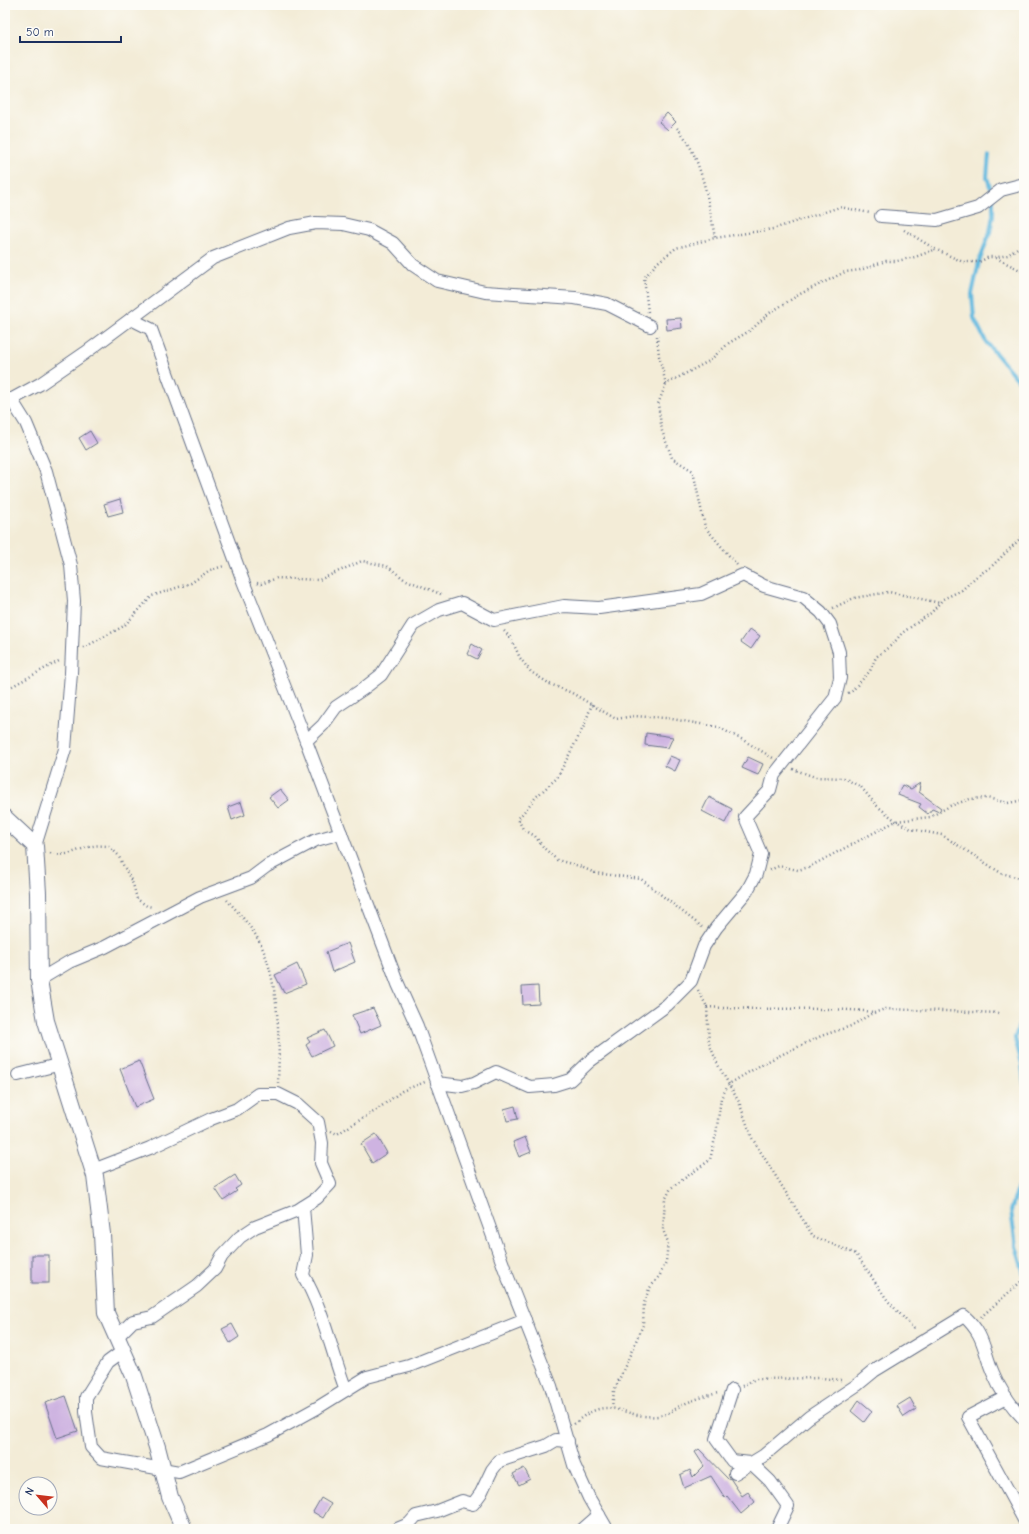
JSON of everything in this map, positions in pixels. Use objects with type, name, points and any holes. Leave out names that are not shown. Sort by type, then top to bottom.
[{"type":"street","points":[[881,216],[937,220],[978,208],[1001,190],[1024,184]]},
{"type":"street","points":[[184,1529],[170,1497],[136,1383],[106,1312],[102,1234],[93,1170],[61,1064],[46,1021],[38,980],[38,894],[34,846],[65,749],[74,601],[69,558],[46,471],[26,423],[8,401],[47,379],[131,319],[212,258],[288,228],[316,223],[343,224],[369,230],[393,243],[413,264],[437,281],[485,292],[575,298],[607,304],[650,326]]},
{"type":"street","points":[[131,319],[150,329],[236,564],[306,741],[398,984],[417,1026],[505,1270],[551,1386],[574,1465],[589,1498],[607,1529]]},
{"type":"street","points":[[306,741],[323,725],[336,707],[363,690],[381,675],[413,626],[439,610],[462,603],[494,620],[564,606],[599,608],[695,595],[722,586],[743,575],[764,586],[803,597],[821,612],[830,624],[839,652],[840,678],[835,698],[774,775],[770,790],[745,817],[761,854],[754,879],[747,891],[711,935],[704,946],[691,981],[667,1005],[590,1061],[570,1080],[554,1085],[530,1087],[496,1072],[474,1083],[462,1086],[437,1084]]},
{"type":"street","points":[[5,818],[34,846]]},
{"type":"street","points":[[38,980],[69,962],[105,947],[200,897],[251,878],[285,856],[304,848],[316,840],[340,833]]},
{"type":"street","points":[[18,1075],[61,1064]]},
{"type":"street","points":[[93,1170],[150,1148],[211,1119],[237,1109],[258,1094],[278,1094],[298,1104],[318,1122],[322,1144],[321,1163],[330,1184],[317,1198],[302,1207],[280,1219],[255,1228],[240,1237],[222,1256],[215,1269],[197,1286],[152,1317],[133,1321],[86,1397],[90,1447],[101,1458],[179,1472],[268,1434],[367,1377],[409,1366],[525,1320]]},
{"type":"street","points":[[302,1207],[307,1255],[303,1275],[316,1296],[328,1329],[334,1358],[346,1390]]},
{"type":"street","points":[[735,1473],[763,1456],[818,1411],[874,1371],[964,1316],[973,1324],[986,1348],[992,1372],[1006,1397],[1015,1410],[1024,1419]]},
{"type":"street","points":[[732,1390],[716,1439],[732,1461],[751,1463],[770,1481],[788,1506],[777,1529]]},
{"type":"street","points":[[1006,1397],[968,1417],[1024,1520]]},
{"type":"street","points":[[397,1529],[409,1524],[416,1516],[462,1501],[473,1504],[482,1493],[492,1470],[499,1461],[546,1446],[556,1440],[567,1437]]},
{"type":"street","points":[[583,1529],[599,1515]]},
{"type":"path","points":[[677,128],[696,159],[710,212],[715,238]]},
{"type":"path","points":[[743,575],[734,560],[706,527],[693,471],[672,458],[662,430],[658,404],[666,384],[659,356],[657,331],[650,326],[644,278],[658,262],[676,248],[715,238],[773,229],[840,207],[881,216],[935,250],[964,262],[979,262],[989,257],[1008,255],[1024,243]]},
{"type":"path","points":[[666,384],[708,361],[729,343],[751,330],[768,314],[800,294],[845,272],[860,270],[886,261],[897,261],[935,250]]},
{"type":"path","points":[[994,257],[1024,272]]},
{"type":"path","points":[[835,698],[852,692],[870,672],[876,657],[893,644],[902,633],[931,613],[943,599],[962,590],[977,576],[991,567],[1024,535]]},
{"type":"path","points":[[243,581],[261,584],[277,578],[319,580],[362,560],[387,566],[404,579],[462,603]]},
{"type":"path","points":[[5,690],[124,626],[152,596],[191,584],[210,570],[236,564]]},
{"type":"path","points":[[821,612],[854,598],[889,592],[940,603]]},
{"type":"path","points":[[494,620],[510,638],[520,658],[531,672],[550,684],[592,704],[616,719],[634,716],[666,718],[718,727],[743,740],[782,764],[815,777],[844,778],[861,787],[876,805],[896,821],[911,829],[942,835],[1001,873],[1024,879]]},
{"type":"path","points":[[592,704],[584,726],[557,778],[536,797],[518,819],[523,829],[535,836],[544,848],[557,860],[579,866],[595,873],[641,879],[711,935]]},
{"type":"path","points":[[754,879],[779,866],[798,870],[809,867],[896,821],[930,817],[950,806],[970,799],[987,798],[1008,803],[1024,800]]},
{"type":"path","points":[[34,846],[41,851],[59,855],[73,854],[94,846],[109,846],[118,855],[133,884],[137,899],[147,906],[160,907],[173,912]]},
{"type":"path","points":[[218,891],[241,915],[254,934],[268,963],[279,1036],[278,1094]]},
{"type":"path","points":[[691,981],[707,1007],[709,1043],[718,1065],[738,1102],[752,1138],[813,1236],[856,1254],[888,1301],[907,1324],[926,1340]]},
{"type":"path","points":[[707,1007],[814,1010],[844,1009],[876,1012]]},
{"type":"path","points":[[612,1408],[614,1391],[643,1325],[644,1303],[649,1289],[660,1275],[666,1262],[668,1242],[662,1230],[665,1200],[671,1188],[710,1160],[716,1134],[721,1098],[729,1084],[759,1066],[821,1036],[851,1026],[876,1012],[885,1009],[1001,1013]]},
{"type":"path","points":[[318,1122],[337,1134],[352,1126],[412,1086],[424,1082],[437,1084]]},
{"type":"path","points":[[973,1324],[1024,1279]]},
{"type":"path","points":[[567,1437],[584,1415],[606,1407],[640,1415],[657,1416],[670,1413],[681,1405],[732,1390],[755,1379],[822,1378],[843,1380],[856,1385]]},
{"type":"building","points":[[667,113],[676,122],[668,130],[659,122]]},
{"type":"building","points":[[681,318],[682,328],[667,330],[666,319]]},
{"type":"building","points":[[90,431],[97,443],[86,450],[79,438]]},
{"type":"building","points":[[120,499],[123,512],[108,516],[104,504]]},
{"type":"building","points":[[750,629],[760,636],[751,649],[741,642]]},
{"type":"building","points":[[472,644],[482,650],[477,659],[467,654]]},
{"type":"building","points":[[646,733],[673,737],[668,748],[645,745]]},
{"type":"building","points":[[670,756],[680,760],[675,771],[665,766]]},
{"type":"building","points":[[748,757],[763,764],[758,775],[742,768]]},
{"type":"building","points":[[920,783],[919,792],[941,808],[939,812],[932,809],[928,814],[919,807],[921,804],[898,795],[902,785],[911,789]]},
{"type":"building","points":[[280,789],[289,800],[278,808],[269,797]]},
{"type":"building","points":[[709,797],[732,809],[725,823],[702,811]]},
{"type":"building","points":[[241,802],[245,815],[232,820],[228,807]]},
{"type":"building","points":[[348,943],[355,962],[332,972],[326,952]]},
{"type":"building","points":[[297,964],[306,984],[284,993],[275,975]]},
{"type":"building","points":[[538,986],[539,1004],[523,1005],[522,987]]},
{"type":"building","points":[[373,1008],[381,1025],[360,1034],[352,1015]]},
{"type":"building","points":[[325,1030],[333,1046],[312,1056],[306,1045],[310,1042],[307,1038]]},
{"type":"building","points":[[139,1061],[154,1099],[135,1107],[120,1069]]},
{"type":"building","points":[[515,1106],[518,1119],[507,1121],[504,1109]]},
{"type":"building","points":[[376,1134],[387,1153],[372,1163],[361,1144]]},
{"type":"building","points":[[525,1137],[531,1152],[519,1157],[513,1142]]},
{"type":"building","points":[[235,1175],[241,1185],[235,1189],[237,1191],[223,1200],[215,1188]]},
{"type":"building","points":[[32,1255],[49,1255],[49,1283],[32,1283]]},
{"type":"building","points":[[232,1324],[239,1337],[230,1343],[222,1329]]},
{"type":"building","points":[[66,1396],[78,1431],[57,1438],[45,1403]]},
{"type":"building","points":[[910,1398],[916,1409],[904,1417],[897,1406]]},
{"type":"building","points":[[859,1400],[872,1411],[864,1422],[851,1411]]},
{"type":"building","points":[[699,1449],[728,1479],[730,1478],[742,1496],[748,1492],[755,1502],[741,1514],[727,1496],[725,1498],[711,1476],[684,1488],[680,1475],[690,1470],[693,1477],[704,1466],[695,1452]]},
{"type":"building","points":[[524,1468],[530,1479],[519,1485],[513,1474]]},
{"type":"building","points":[[321,1498],[331,1504],[323,1518],[313,1512]]},
{"type":"waterway","points":[[989,155],[987,177],[993,196],[993,215],[990,232],[979,262],[972,294],[974,318],[986,342],[1024,387]]},
{"type":"waterway","points":[[1024,1009],[1015,1038],[1022,1064],[1024,1084]]},
{"type":"waterway","points":[[1024,1166],[1011,1211],[1016,1246],[1024,1274]]}]
